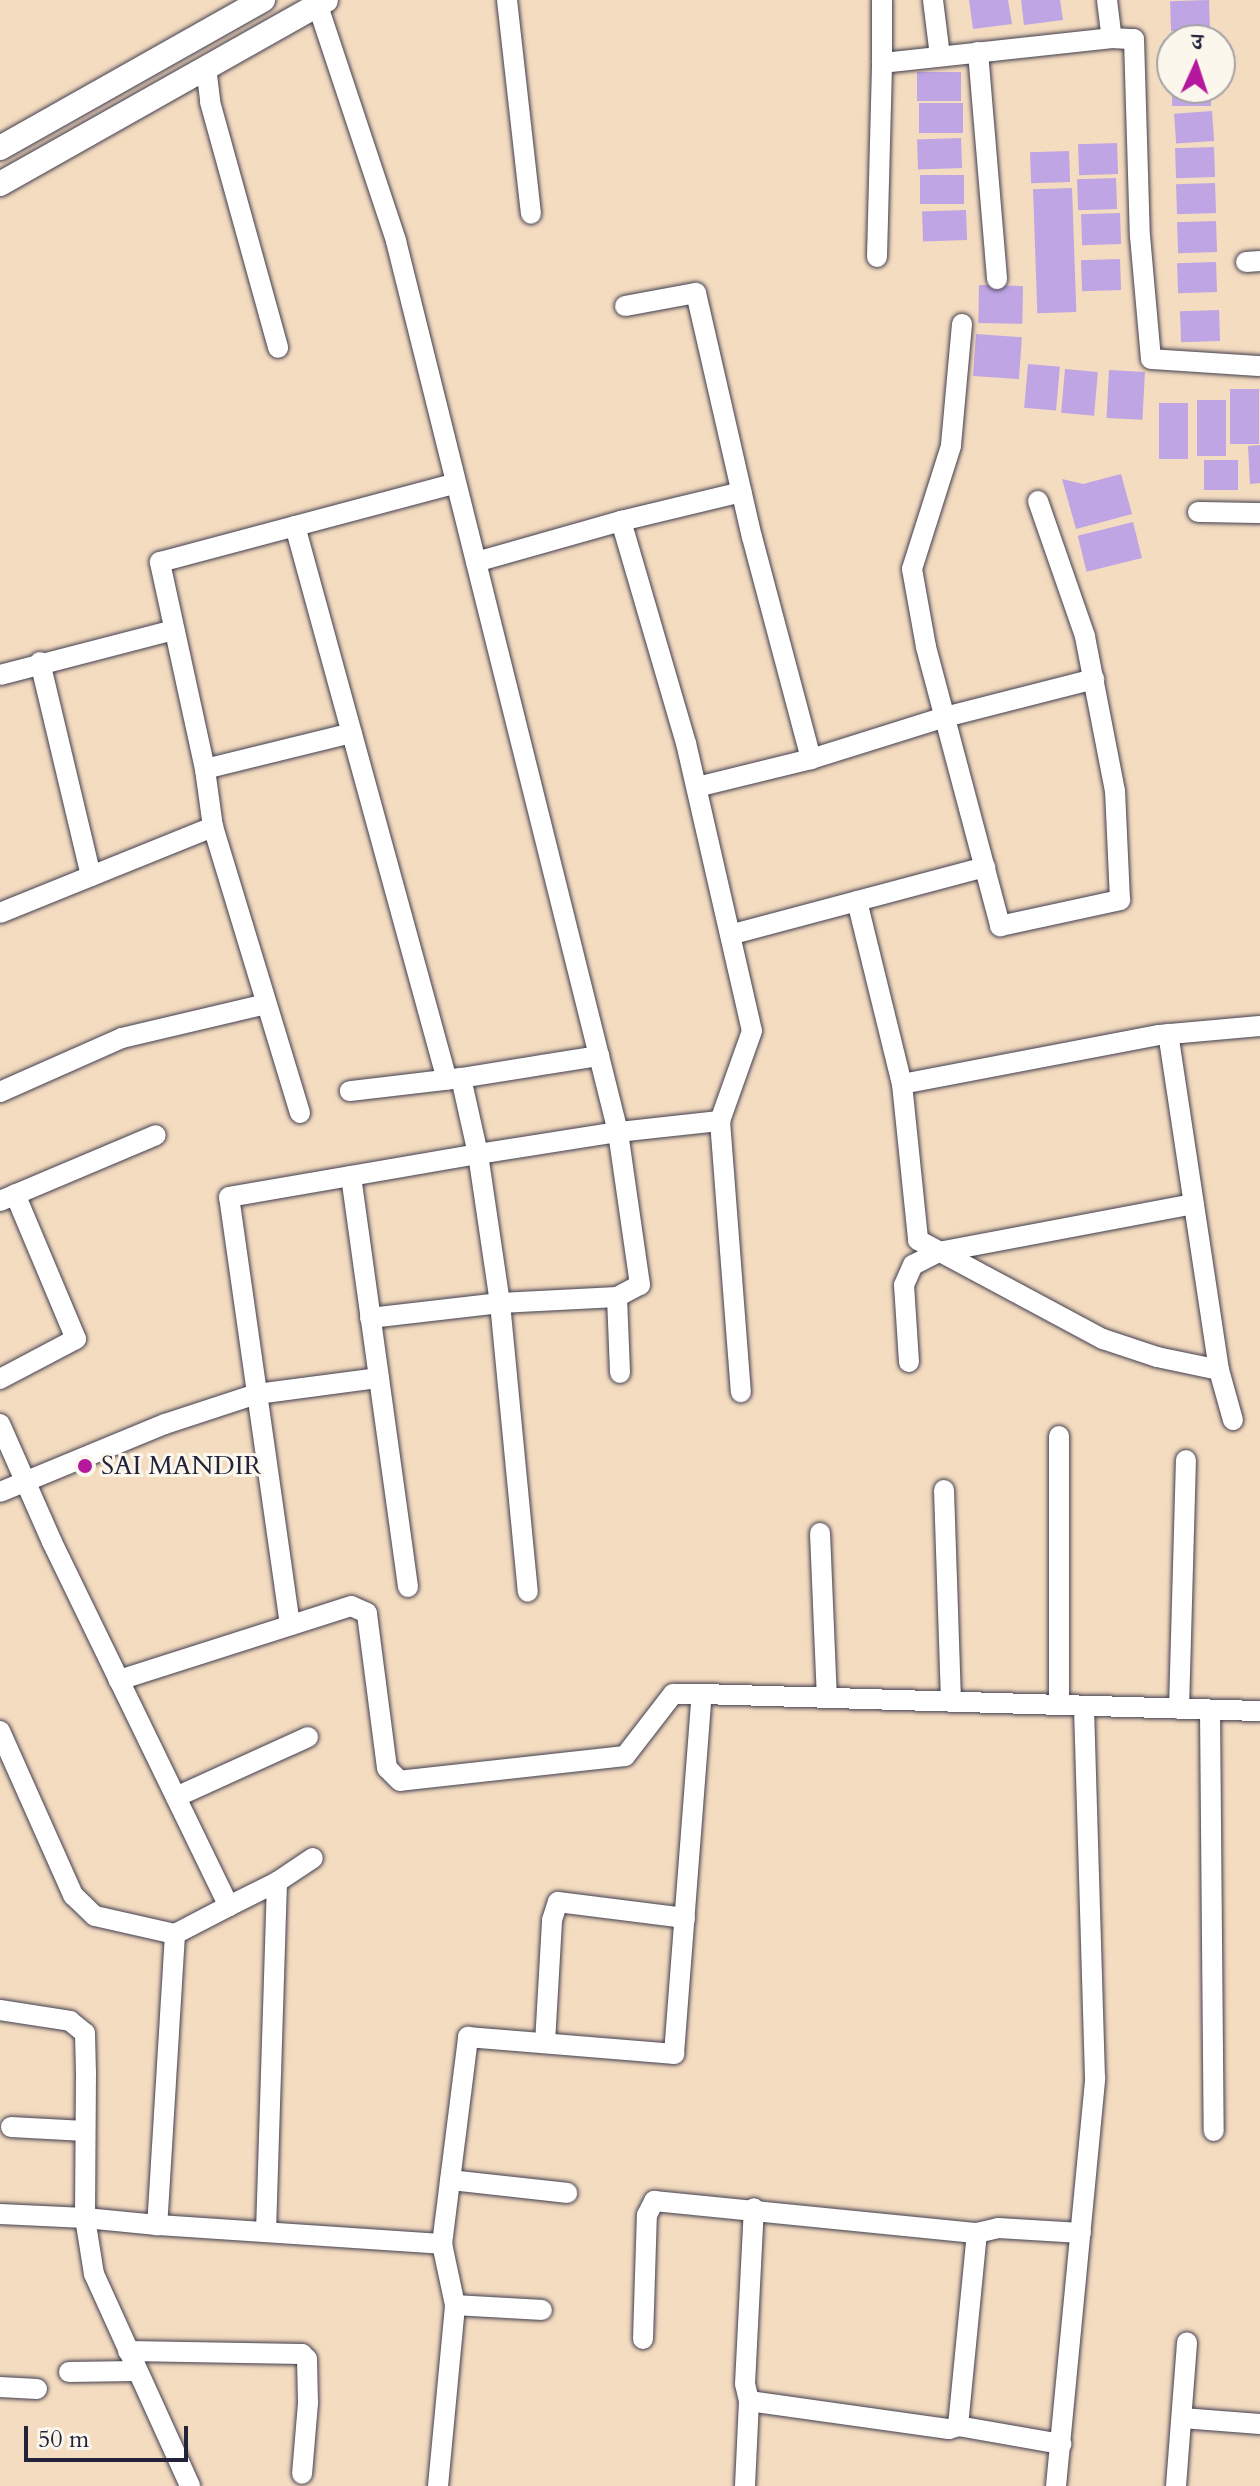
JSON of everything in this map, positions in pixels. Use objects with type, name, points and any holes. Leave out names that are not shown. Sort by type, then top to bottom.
[{"type":"street","points":[[0,148],[263,0]]},
{"type":"street","points":[[507,0],[531,214]]},
{"type":"street","points":[[877,257],[882,0]]},
{"type":"street","points":[[933,0],[940,56]]},
{"type":"street","points":[[1107,0],[1112,38]]},
{"type":"street","points":[[0,184],[320,2],[396,241],[618,1132],[640,1285],[617,1297],[500,1303],[370,1318]]},
{"type":"street","points":[[882,63],[1112,38],[1134,39],[1140,236],[1151,359],[1260,366]]},
{"type":"street","points":[[978,52],[997,279]]},
{"type":"street","points":[[206,67],[210,102],[278,348]]},
{"type":"street","points":[[625,306],[696,293],[742,492],[811,759]]},
{"type":"street","points":[[962,324],[951,446],[912,569],[926,647],[1000,926],[1120,900],[1115,791],[1094,679],[1085,636],[1038,501]]},
{"type":"street","points":[[300,1113],[213,827],[205,769],[160,562],[456,483]]},
{"type":"street","points":[[476,562],[621,521],[742,492]]},
{"type":"street","points":[[1198,512],[1260,513]]},
{"type":"street","points":[[621,521],[697,787],[733,934],[752,1031],[720,1121],[741,1392]]},
{"type":"street","points":[[295,526],[352,733],[478,1154],[500,1303],[528,1592]]},
{"type":"street","points":[[0,675],[40,662],[174,630]]},
{"type":"street","points":[[40,662],[91,876]]},
{"type":"street","points":[[697,787],[811,759],[945,717],[1094,679]]},
{"type":"street","points":[[205,769],[352,733]]},
{"type":"street","points":[[0,913],[213,827]]},
{"type":"street","points":[[733,934],[985,867]]},
{"type":"street","points":[[857,901],[902,1084],[918,1240],[1103,1339],[1157,1357],[1219,1370]]},
{"type":"street","points":[[0,1092],[122,1038],[266,1004]]},
{"type":"street","points":[[902,1084],[1168,1034],[1260,1026]]},
{"type":"street","points":[[1168,1034],[1219,1370],[1233,1420]]},
{"type":"street","points":[[350,1091],[454,1079],[599,1056]]},
{"type":"street","points":[[290,1625],[229,1197],[618,1132],[720,1121]]},
{"type":"street","points":[[0,1379],[76,1339],[8,1197],[156,1135]]},
{"type":"street","points":[[351,1176],[408,1587]]},
{"type":"street","points":[[909,1362],[904,1285],[913,1265],[939,1252],[1194,1204]]},
{"type":"street","points":[[617,1297],[620,1373]]},
{"type":"street","points":[[0,1492],[165,1424],[257,1394],[379,1378]]},
{"type":"street","points":[[0,1424],[229,1906]]},
{"type":"street","points":[[1059,1436],[1059,1705]]},
{"type":"street","points":[[1179,1709],[1186,1460]]},
{"type":"street","points":[[944,1490],[951,1702]]},
{"type":"street","points":[[820,1533],[827,1698]]},
{"type":"street","points":[[119,1680],[351,1606],[367,1613],[387,1768],[400,1781],[625,1756],[673,1694],[1260,1711]]},
{"type":"street","points":[[438,2486],[455,2305],[442,2244],[468,2037],[674,2054],[702,1694]]},
{"type":"street","points":[[1056,2486],[1095,2078],[1084,1706]]},
{"type":"street","points":[[1210,1710],[1214,2131]]},
{"type":"street","points":[[0,1731],[73,1895],[95,1916],[175,1934],[277,1882],[313,1858]]},
{"type":"street","points":[[176,1797],[308,1737]]},
{"type":"street","points":[[266,2232],[277,1882]]},
{"type":"street","points":[[545,2043],[552,1920],[558,1902],[685,1918]]},
{"type":"street","points":[[157,2225],[175,1934]]},
{"type":"street","points":[[0,2010],[70,2021],[85,2033],[85,2218],[94,2274],[190,2486]]},
{"type":"street","points":[[11,2127],[85,2131]]},
{"type":"street","points":[[450,2180],[567,2193]]},
{"type":"street","points":[[643,2339],[647,2215],[654,2201],[754,2208],[977,2233],[998,2228],[1081,2233]]},
{"type":"street","points":[[745,2486],[749,2401],[745,2384],[754,2208]]},
{"type":"street","points":[[0,2214],[442,2244]]},
{"type":"street","points":[[958,2426],[977,2233]]},
{"type":"street","points":[[455,2305],[542,2310]]},
{"type":"street","points":[[1176,2486],[1187,2342]]},
{"type":"street","points":[[69,2372],[132,2361],[302,2354],[307,2359],[308,2403],[302,2474]]},
{"type":"street","points":[[0,2387],[37,2389]]},
{"type":"street","points":[[749,2401],[949,2429],[958,2426],[1061,2444]]},
{"type":"street","points":[[1182,2418],[1260,2424]]},
{"type":"building","points":[[969,0],[1008,0],[1012,24],[973,29]]},
{"type":"building","points":[[1021,0],[1060,0],[1063,20],[1024,25]]},
{"type":"building","points":[[1209,0],[1210,24],[1171,24],[1170,1]]},
{"type":"building","points":[[917,72],[961,72],[961,101],[917,101]]},
{"type":"building","points":[[919,103],[963,103],[963,133],[919,133]]},
{"type":"building","points":[[1172,104],[1211,104],[1211,106]]},
{"type":"building","points":[[1212,111],[1214,141],[1176,144],[1174,114]]},
{"type":"building","points":[[961,138],[962,168],[918,170],[917,140]]},
{"type":"building","points":[[1117,143],[1118,174],[1079,175],[1078,144]]},
{"type":"building","points":[[1214,147],[1215,177],[1176,178],[1175,148]]},
{"type":"building","points":[[1069,151],[1070,182],[1031,183],[1030,152]]},
{"type":"building","points":[[920,175],[964,175],[964,204],[920,204]]},
{"type":"building","points":[[1116,178],[1117,209],[1078,210],[1077,179]]},
{"type":"building","points":[[1215,183],[1216,213],[1177,214],[1176,184]]},
{"type":"building","points":[[1072,188],[1076,312],[1037,313],[1033,189]]},
{"type":"building","points":[[966,210],[967,240],[923,242],[922,212]]},
{"type":"building","points":[[1120,213],[1121,244],[1082,245],[1081,214]]},
{"type":"building","points":[[1216,221],[1217,252],[1178,253],[1177,222]]},
{"type":"building","points":[[1120,259],[1121,290],[1082,291],[1081,260]]},
{"type":"building","points":[[1216,262],[1217,292],[1178,293],[1177,263]]},
{"type":"building","points":[[979,285],[1023,286],[1022,324],[978,323]]},
{"type":"building","points":[[1219,310],[1220,341],[1181,342],[1180,311]]},
{"type":"building","points":[[976,334],[1022,337],[1019,379],[973,376]]},
{"type":"building","points":[[1028,364],[1060,367],[1056,411],[1024,408]]},
{"type":"building","points":[[1065,369],[1098,372],[1094,416],[1061,413]]},
{"type":"building","points":[[1109,370],[1145,372],[1142,420],[1106,418]]},
{"type":"building","points":[[1230,389],[1259,389],[1259,444],[1230,444]]},
{"type":"building","points":[[1197,400],[1226,400],[1226,456],[1197,456]]},
{"type":"building","points":[[1159,403],[1188,403],[1188,459],[1159,459]]},
{"type":"building","points":[[1260,445],[1260,483],[1250,484],[1248,446]]},
{"type":"building","points":[[1204,460],[1238,460],[1238,490],[1204,490]]},
{"type":"building","points":[[1121,474],[1132,514],[1076,529],[1062,479],[1083,484]]},
{"type":"building","points":[[1133,522],[1142,558],[1087,572],[1078,536]]},
{"type":"place","name":"SAI MANDIR","points":[[85,1466]]}]
